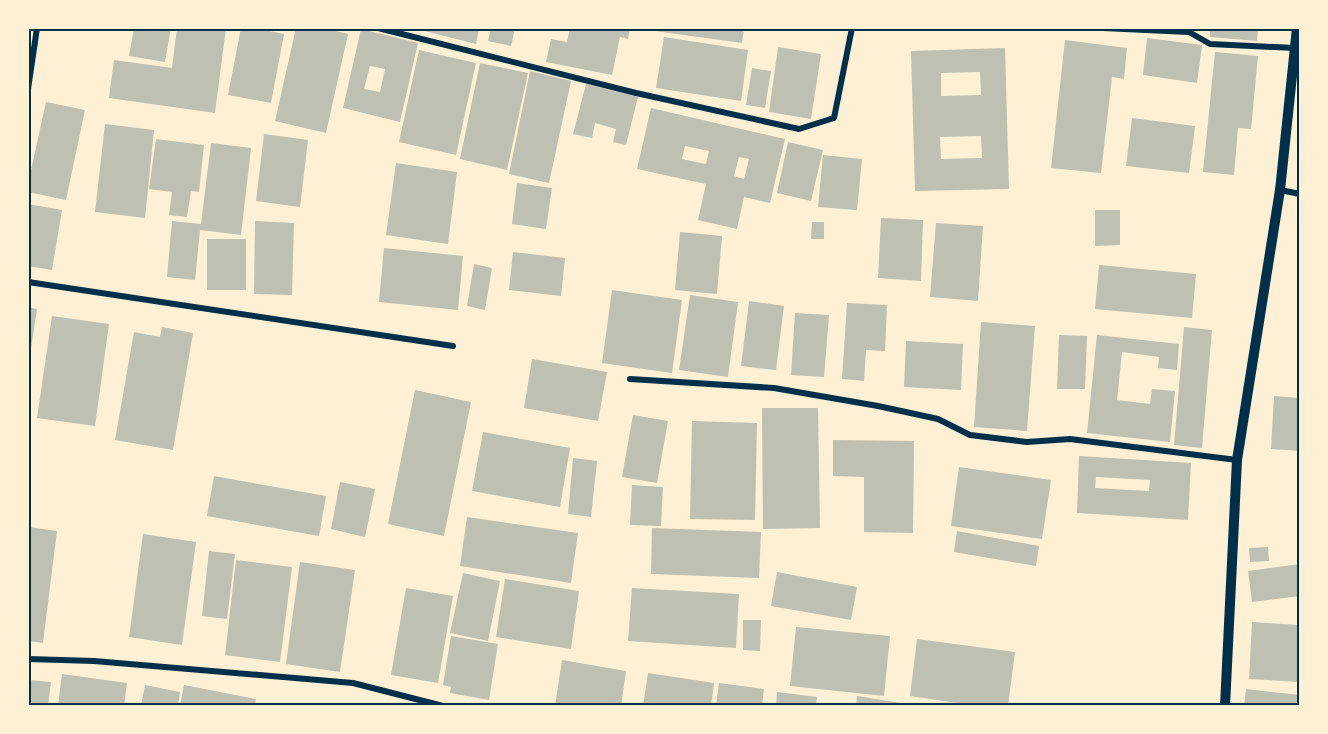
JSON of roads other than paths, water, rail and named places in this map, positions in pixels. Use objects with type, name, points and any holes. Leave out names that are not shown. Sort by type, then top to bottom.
[{"type":"street","points":[[28,89],[37,28]]},
{"type":"street","points":[[378,28],[636,93],[799,129],[834,118],[852,28]]},
{"type":"street","points":[[1104,28],[1189,30],[1210,44],[1296,48]]},
{"type":"street","points":[[1225,705],[1237,460],[1280,190],[1297,28]]},
{"type":"street","points":[[1280,190],[1299,194]]},
{"type":"street","points":[[28,282],[453,346]]},
{"type":"street","points":[[630,379],[774,388],[878,406],[938,420],[970,435],[1027,442],[1070,439],[1237,460]]},
{"type":"street","points":[[28,659],[94,661],[353,683],[443,705]]}]
